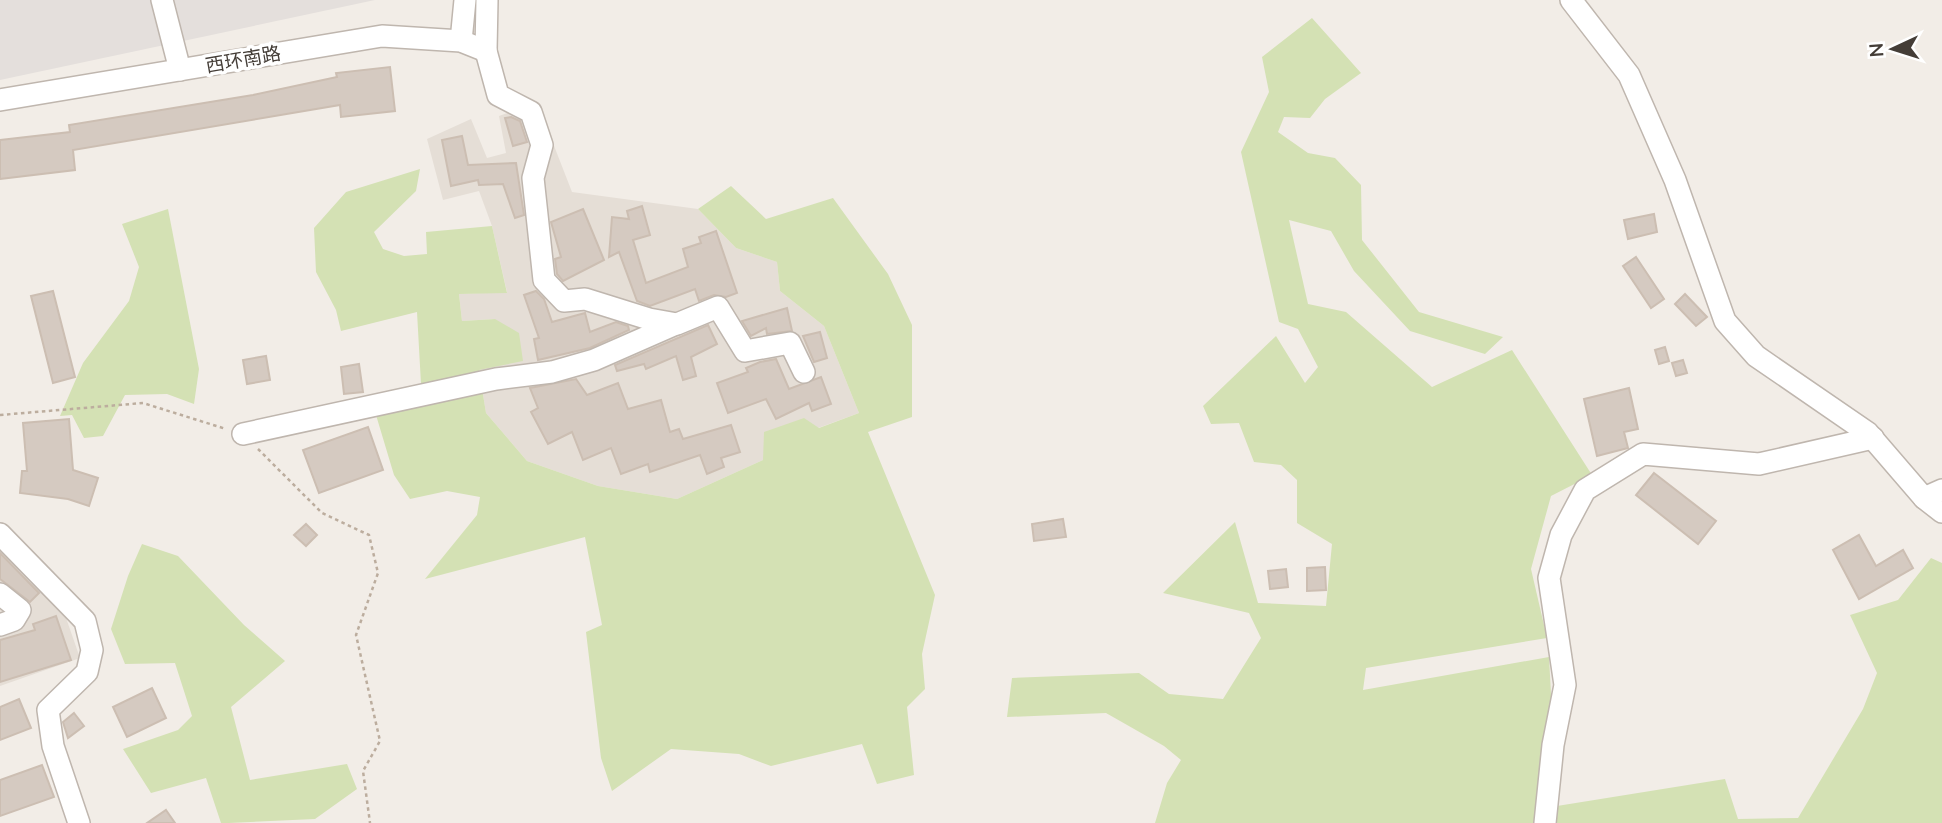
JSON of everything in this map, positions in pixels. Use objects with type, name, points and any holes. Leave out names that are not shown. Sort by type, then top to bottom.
[{"type":"street","points":[[162,0],[180,70]]},
{"type":"street","points":[[461,41],[465,0]]},
{"type":"street","points":[[487,0],[486,51],[498,95],[531,112],[542,145],[533,178],[544,280],[564,301],[585,299],[649,319],[677,324]]},
{"type":"street","points":[[1571,0],[1629,75],[1675,180],[1725,321],[1756,356],[1872,438],[1933,494],[1942,512]]},
{"type":"street","name":"西环南路","points":[[0,100],[382,36],[461,41],[486,51]]},
{"type":"street","points":[[243,434],[496,379],[552,372],[594,360],[718,307],[745,351],[790,343],[804,372]]},
{"type":"street","points":[[1545,823],[1553,745],[1564,685],[1549,578],[1561,535],[1585,491],[1643,454],[1759,464],[1872,438]]},
{"type":"street","points":[[0,534],[85,621],[92,650],[87,672],[48,710],[53,746],[79,823]]},
{"type":"street","points":[[0,594],[20,610],[14,620],[0,625]]},
{"type":"path","points":[[0,415],[143,403],[243,434],[322,513],[369,535],[377,573],[356,635],[380,741],[363,771],[370,823]]},
{"type":"shaded area","points":[[0,0],[375,0],[0,80]]},
{"type":"shaded area","points":[[537,102],[572,192],[698,209],[736,248],[777,262],[780,291],[824,326],[859,413],[818,428],[763,460],[677,499],[598,486],[527,461],[486,413],[479,370],[495,319],[462,321],[459,294],[507,292],[492,226],[479,191],[443,200],[427,139],[471,119],[487,158],[506,153],[499,116]]},
{"type":"shaded area","points":[[0,545],[65,615],[80,658],[0,686]]},
{"type":"green space","points":[[1312,18],[1361,73],[1325,99],[1310,118],[1284,117],[1278,132],[1308,153],[1335,158],[1361,185],[1362,240],[1419,312],[1503,337],[1485,354],[1410,331],[1354,271],[1331,231],[1289,220],[1308,304],[1346,312],[1432,387],[1512,350],[1592,475],[1551,496],[1531,569],[1547,638],[1366,668],[1363,690],[1549,657],[1557,806],[1725,779],[1738,819],[1798,818],[1863,709],[1877,673],[1850,615],[1898,600],[1931,558],[1942,563],[1942,823],[1155,823],[1167,783],[1181,760],[1164,746],[1106,713],[1007,717],[1012,678],[1139,673],[1169,694],[1223,699],[1261,638],[1249,613],[1163,593],[1235,522],[1258,603],[1326,606],[1332,544],[1297,523],[1297,480],[1281,465],[1254,462],[1239,423],[1211,424],[1203,406],[1276,336],[1305,383],[1318,367],[1298,329],[1279,322],[1241,152],[1269,92],[1262,57]]},
{"type":"green space","points":[[420,169],[416,191],[374,232],[383,249],[404,256],[427,254],[426,232],[492,226],[507,293],[459,294],[462,321],[495,319],[519,333],[523,361],[479,370],[486,413],[527,461],[598,486],[677,499],[763,460],[764,432],[804,418],[819,428],[859,413],[824,326],[780,291],[777,262],[736,248],[698,209],[731,186],[766,219],[833,198],[888,274],[912,325],[912,417],[868,432],[935,595],[922,654],[925,689],[907,707],[914,775],[877,784],[862,744],[771,766],[739,754],[671,749],[612,791],[601,758],[586,632],[602,625],[585,537],[425,579],[477,515],[480,497],[447,491],[410,499],[394,475],[373,405],[421,384],[417,312],[341,331],[336,310],[316,272],[314,228],[346,192]]},
{"type":"green space","points":[[168,209],[199,369],[194,404],[167,394],[125,395],[103,436],[84,438],[72,415],[60,416],[83,363],[129,301],[139,267],[122,224]]},
{"type":"green space","points":[[142,544],[178,556],[244,625],[285,661],[231,707],[250,780],[347,764],[357,789],[315,819],[229,823],[221,823],[206,778],[151,793],[123,749],[178,730],[192,716],[175,663],[125,664],[111,629],[128,576]]},
{"type":"building","points":[[390,67],[395,111],[341,117],[340,105],[73,150],[75,170],[0,179],[0,140],[70,132],[69,125],[253,95],[337,77],[336,73]]},
{"type":"building","points":[[511,117],[520,121],[527,142],[513,146],[505,118]]},
{"type":"building","points":[[462,136],[468,165],[516,163],[524,215],[515,218],[503,184],[479,185],[478,180],[451,186],[442,140]]},
{"type":"building","points":[[642,206],[650,235],[633,240],[646,283],[688,267],[683,249],[701,243],[699,237],[716,231],[737,293],[726,297],[714,295],[699,301],[695,289],[650,306],[637,301],[619,252],[609,257],[612,217],[629,219],[627,211]]},
{"type":"building","points":[[583,209],[604,260],[563,281],[557,274],[555,259],[561,257],[551,222]]},
{"type":"building","points":[[1654,214],[1657,232],[1628,239],[1624,220]]},
{"type":"building","points":[[1636,257],[1664,299],[1651,308],[1623,266]]},
{"type":"building","points":[[53,291],[75,377],[53,383],[31,296]]},
{"type":"building","points":[[536,291],[544,299],[552,322],[585,313],[590,332],[616,322],[628,326],[629,330],[590,348],[538,360],[534,339],[539,338],[524,295]]},
{"type":"building","points":[[1685,294],[1707,317],[1696,326],[1675,304]]},
{"type":"building","points":[[787,308],[792,331],[767,334],[766,328],[751,336],[742,321]]},
{"type":"building","points":[[708,325],[717,344],[691,357],[696,376],[683,380],[676,356],[646,369],[644,364],[617,371],[615,365]]},
{"type":"building","points":[[820,332],[827,358],[814,362],[803,336]]},
{"type":"building","points":[[1665,347],[1669,361],[1659,364],[1655,350]]},
{"type":"building","points":[[266,356],[270,380],[247,384],[243,360]]},
{"type":"building","points":[[776,359],[789,389],[821,377],[831,404],[812,411],[809,403],[776,419],[766,399],[728,413],[717,383],[748,372],[746,368],[760,362]]},
{"type":"building","points":[[1683,360],[1687,373],[1676,376],[1672,363]]},
{"type":"building","points":[[359,364],[363,392],[344,394],[341,367]]},
{"type":"building","points":[[576,379],[587,395],[618,383],[628,409],[661,400],[670,432],[679,429],[683,439],[731,425],[740,452],[721,458],[724,467],[707,474],[700,455],[650,472],[648,464],[621,474],[611,448],[583,460],[572,432],[548,444],[531,412],[538,408],[530,388]]},
{"type":"building","points":[[1629,388],[1638,429],[1624,432],[1628,448],[1597,456],[1584,399]]},
{"type":"building","points":[[69,419],[73,470],[98,478],[89,506],[68,499],[20,493],[22,471],[27,471],[23,423]]},
{"type":"building","points":[[368,427],[383,470],[319,493],[303,450]]},
{"type":"building","points":[[1654,473],[1716,521],[1698,544],[1636,495]]},
{"type":"building","points":[[1063,519],[1066,537],[1034,541],[1032,524]]},
{"type":"building","points":[[306,524],[317,535],[306,546],[294,535]]},
{"type":"building","points":[[1859,535],[1876,566],[1903,550],[1913,568],[1859,599],[1833,550]]},
{"type":"building","points":[[0,553],[39,593],[30,602],[0,579]]},
{"type":"building","points":[[1325,567],[1326,590],[1307,591],[1307,568]]},
{"type":"building","points":[[1286,569],[1288,587],[1270,589],[1268,571]]},
{"type":"building","points":[[56,616],[71,660],[0,682],[0,640],[35,630],[33,624]]},
{"type":"building","points":[[152,688],[166,718],[127,737],[113,707]]},
{"type":"building","points":[[19,699],[31,728],[0,740],[0,707]]},
{"type":"building","points":[[74,713],[84,726],[68,738],[63,722]]},
{"type":"building","points":[[42,765],[54,797],[0,816],[0,780]]},
{"type":"building","points":[[166,810],[175,823],[147,823]]}]
